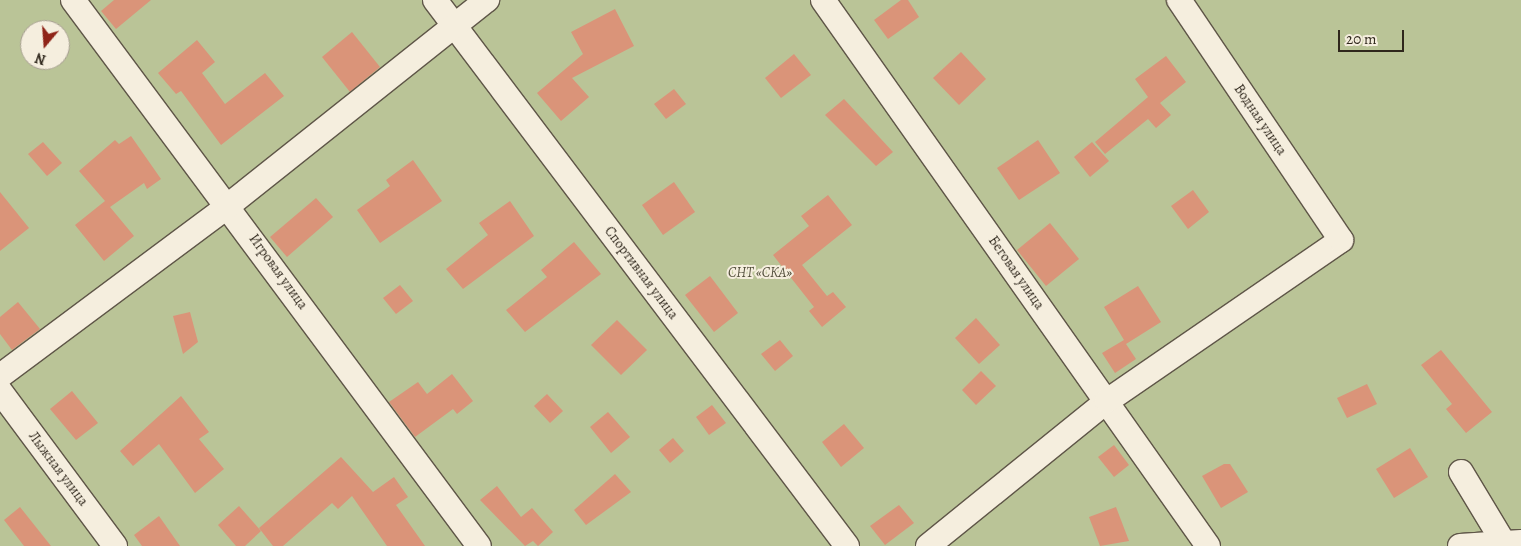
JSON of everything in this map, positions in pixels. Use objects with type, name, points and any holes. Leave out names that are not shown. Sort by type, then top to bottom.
[{"type":"street","name":"Игровая улица","points":[[73,0],[229,205],[479,546]]},
{"type":"street","name":"Спортивная улица","points":[[435,0],[847,546]]},
{"type":"street","points":[[0,376],[229,205],[487,0]]},
{"type":"street","name":"Беговая улица","points":[[823,0],[1208,546]]},
{"type":"street","name":"Водная улица","points":[[1107,401],[1341,240],[1179,0]]},
{"type":"street","name":"Лыжная улица","points":[[0,391],[115,546]]},
{"type":"street","points":[[928,546],[1107,401]]},
{"type":"street","points":[[1460,472],[1512,541]]},
{"type":"street","points":[[1460,546],[1512,541]]},
{"type":"green space","name":"СНТ «СКА»","points":[[0,0],[1521,0],[1521,546],[0,546]]},
{"type":"building","points":[[114,0],[151,0],[116,29],[101,11]]},
{"type":"building","points":[[901,0],[908,0],[919,17],[888,39],[874,20]]},
{"type":"building","points":[[615,9],[634,46],[572,78],[589,97],[561,121],[537,93],[583,54],[571,32]]},
{"type":"building","points":[[352,32],[380,67],[350,92],[322,57]]},
{"type":"building","points":[[197,40],[215,62],[202,73],[225,104],[265,73],[284,96],[221,145],[181,91],[176,94],[158,73]]},
{"type":"building","points":[[961,52],[986,79],[959,105],[933,78]]},
{"type":"building","points":[[794,54],[811,75],[781,98],[765,78]]},
{"type":"building","points":[[1166,56],[1186,82],[1160,103],[1171,115],[1156,128],[1148,119],[1105,154],[1095,142],[1148,97],[1135,79]]},
{"type":"building","points":[[674,89],[686,104],[666,119],[654,104]]},
{"type":"building","points":[[844,99],[893,152],[876,166],[825,115]]},
{"type":"building","points":[[131,136],[161,179],[147,189],[144,183],[110,207],[134,236],[104,261],[75,225],[105,201],[79,171],[115,140],[119,144]]},
{"type":"building","points":[[1038,140],[1060,173],[1019,200],[997,168]]},
{"type":"building","points":[[43,142],[62,163],[47,176],[28,154]]},
{"type":"building","points":[[1092,142],[1109,161],[1090,177],[1074,157]]},
{"type":"building","points":[[413,160],[442,201],[380,243],[357,210],[390,186],[386,180]]},
{"type":"building","points":[[674,182],[695,212],[663,235],[642,205]]},
{"type":"building","points":[[1193,190],[1209,212],[1188,229],[1171,206]]},
{"type":"building","points":[[0,192],[29,228],[0,251]]},
{"type":"building","points":[[828,195],[852,225],[802,265],[827,296],[833,292],[846,307],[822,327],[809,311],[814,307],[773,255],[809,226],[801,216]]},
{"type":"building","points":[[316,198],[333,217],[287,257],[270,237]]},
{"type":"building","points":[[510,201],[534,236],[463,289],[446,269],[488,235],[479,223]]},
{"type":"building","points":[[1050,223],[1079,259],[1046,286],[1017,250]]},
{"type":"building","points":[[574,242],[601,274],[525,332],[506,310],[547,277],[541,270]]},
{"type":"building","points":[[710,276],[738,313],[714,332],[685,295]]},
{"type":"building","points":[[400,285],[413,301],[396,314],[383,298]]},
{"type":"building","points":[[1138,286],[1161,322],[1126,344],[1136,359],[1115,373],[1102,353],[1124,340],[1104,307]]},
{"type":"building","points":[[18,302],[40,329],[12,350],[0,334],[0,317]]},
{"type":"building","points":[[190,312],[198,342],[183,354],[173,316]]},
{"type":"building","points":[[976,318],[1000,345],[979,364],[955,338]]},
{"type":"building","points":[[617,320],[647,350],[621,375],[591,345]]},
{"type":"building","points":[[780,340],[793,356],[775,371],[761,354]]},
{"type":"building","points":[[1441,350],[1492,412],[1466,433],[1446,409],[1452,404],[1421,365]]},
{"type":"building","points":[[981,371],[996,386],[976,405],[962,390]]},
{"type":"building","points":[[452,374],[473,401],[457,414],[453,409],[415,437],[389,402],[418,382],[427,394]]},
{"type":"building","points":[[1367,384],[1377,404],[1347,418],[1337,398]]},
{"type":"building","points":[[72,391],[98,423],[76,440],[50,409]]},
{"type":"building","points":[[547,394],[563,411],[550,423],[534,406]]},
{"type":"building","points":[[181,396],[209,432],[199,439],[224,469],[195,493],[159,444],[133,466],[120,451]]},
{"type":"building","points":[[712,405],[726,423],[709,435],[696,417]]},
{"type":"building","points":[[608,412],[630,437],[611,453],[590,427]]},
{"type":"building","points":[[844,424],[864,448],[841,467],[822,442]]},
{"type":"building","points":[[673,438],[684,451],[670,463],[659,450]]},
{"type":"building","points":[[1114,445],[1129,465],[1114,477],[1098,457]]},
{"type":"building","points":[[1410,448],[1428,477],[1394,498],[1376,469]]},
{"type":"building","points":[[341,457],[373,492],[394,477],[408,497],[396,505],[425,546],[387,546],[352,496],[338,509],[332,503],[283,546],[273,546],[259,528]]},
{"type":"building","points":[[1224,464],[1230,464],[1248,492],[1221,508],[1202,476]]},
{"type":"building","points":[[615,474],[631,492],[586,525],[574,510]]},
{"type":"building","points":[[497,486],[521,517],[532,508],[553,532],[538,546],[533,541],[525,546],[480,500]]},
{"type":"building","points":[[899,505],[914,523],[885,545],[870,526]]},
{"type":"building","points":[[239,506],[261,531],[245,546],[236,546],[218,525]]},
{"type":"building","points":[[20,507],[51,546],[24,546],[4,520]]},
{"type":"building","points":[[1116,507],[1129,541],[1100,546],[1089,517]]},
{"type":"building","points":[[159,516],[180,546],[142,546],[134,535]]}]
